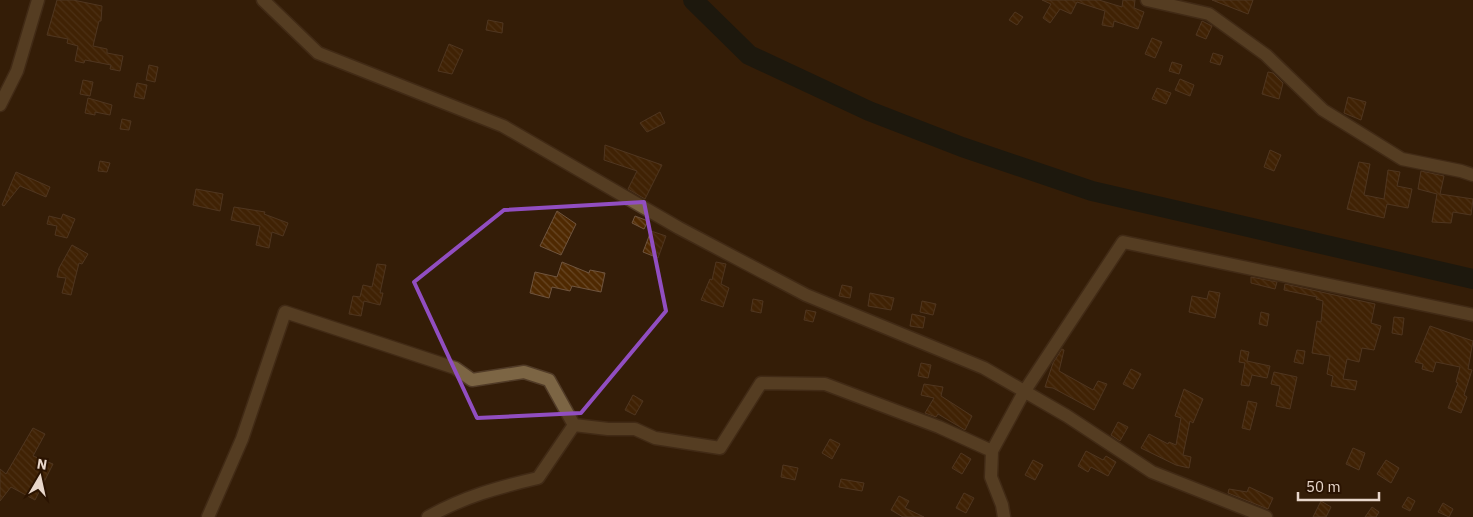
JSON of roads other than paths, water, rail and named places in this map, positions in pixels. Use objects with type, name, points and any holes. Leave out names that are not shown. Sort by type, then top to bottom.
[{"type":"street","points":[[0,105],[17,71],[38,0]]},
{"type":"street","points":[[263,0],[318,53],[503,126],[679,228],[806,295],[984,368],[1152,472],[1266,517]]},
{"type":"street","points":[[1147,0],[1209,14],[1266,55],[1323,110],[1402,160],[1473,175]]},
{"type":"street","points":[[1004,517],[1002,505],[991,476],[992,451],[1024,392],[1123,242],[1473,315]]},
{"type":"street","points":[[208,517],[242,439],[285,312],[455,368],[472,380],[524,372],[549,380],[574,425]]},
{"type":"street","points":[[574,425],[635,430],[655,438],[720,448],[761,383],[825,384],[939,427],[992,451]]},
{"type":"street","points":[[428,517],[452,503],[489,489],[538,478],[574,425]]},
{"type":"waterway","points":[[693,0],[749,55],[869,111],[962,147],[1092,191],[1473,279]]}]
